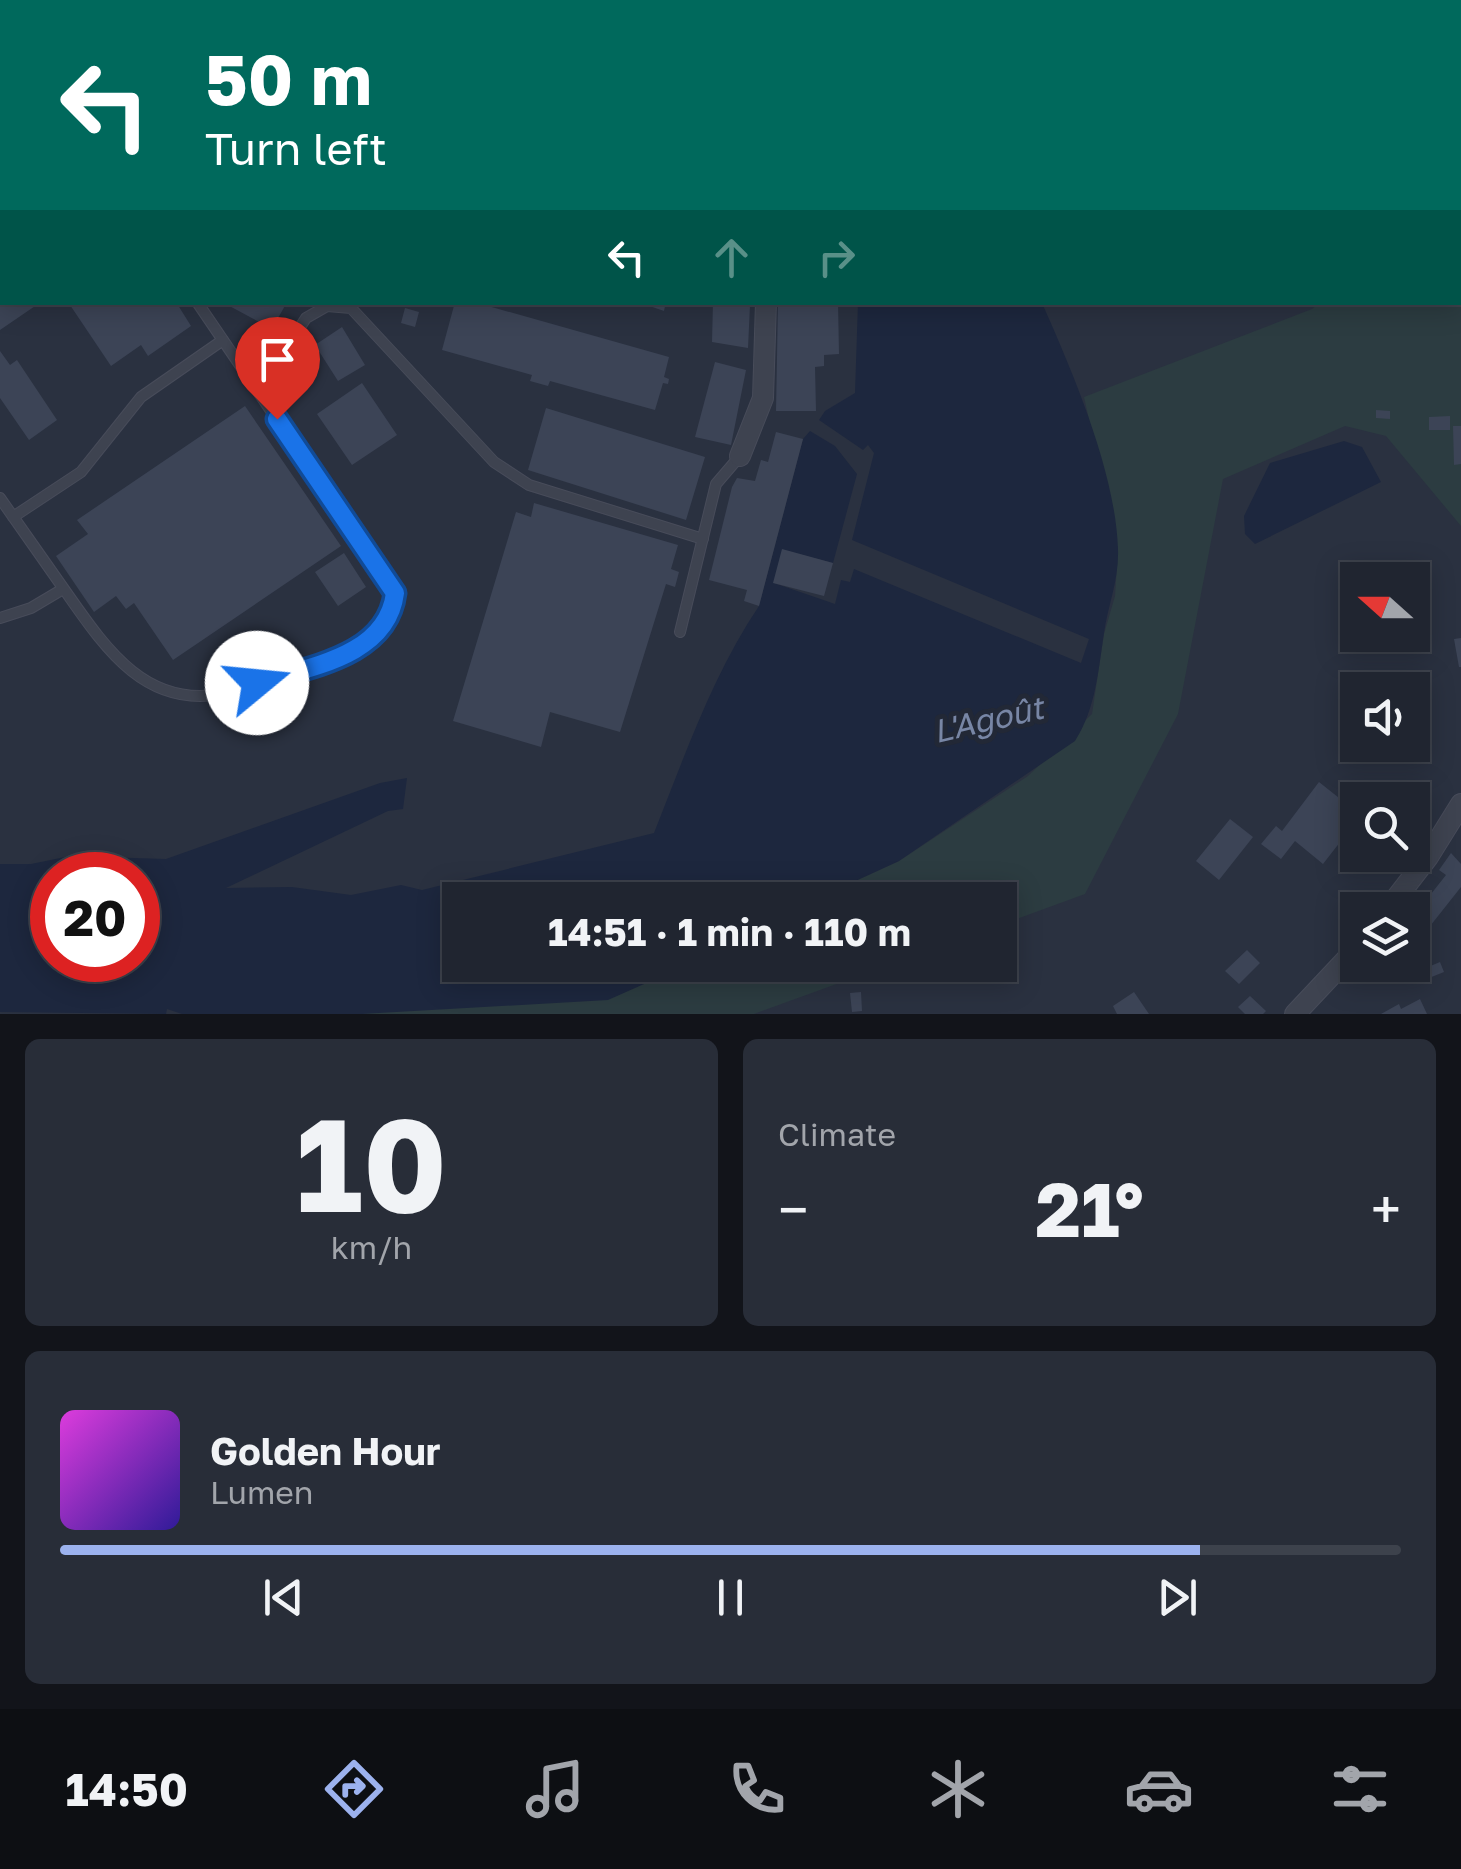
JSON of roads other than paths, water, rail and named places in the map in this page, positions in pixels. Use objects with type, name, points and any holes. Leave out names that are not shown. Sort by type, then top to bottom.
[{"type":"street","points":[[740,456],[763,398],[766,305]]},
{"type":"street","points":[[1401,892],[1461,804]]},
{"type":"street","points":[[1295,1014],[1340,966]]},
{"type":"lane","points":[[0,498],[111,658],[146,682],[189,694],[219,694],[332,660],[369,642],[383,628],[393,609],[395,593],[199,305]]},
{"type":"lane","points":[[258,392],[306,318],[326,305]]},
{"type":"lane","points":[[334,305],[352,308],[364,319],[494,462],[529,485],[703,539]]},
{"type":"lane","points":[[13,517],[80,472],[140,396],[223,340]]},
{"type":"lane","points":[[680,632],[716,484],[740,456]]},
{"type":"lane","points":[[0,618],[31,608],[63,588]]},
{"type":"water","name":"L'Agoût","points":[[858,305],[1043,305],[1101,456],[1118,550],[1095,689],[1088,716],[1075,741],[899,861],[853,882],[455,882],[654,833],[714,687],[759,606],[803,439],[810,431],[835,446],[857,474],[833,563],[783,550],[774,583],[835,604],[841,580],[850,582],[854,569],[1081,663],[1089,639],[852,540],[874,453],[868,445],[863,450],[819,420],[825,411],[855,393]]},
{"type":"water","points":[[1344,441],[1362,447],[1381,482],[1255,544],[1245,534],[1244,516],[1270,463]]},
{"type":"water","points":[[407,778],[403,809],[388,811],[226,888],[292,887],[351,895],[401,885],[422,890],[442,885],[442,982],[649,982],[608,1000],[361,1014],[182,1014],[167,1009],[166,1014],[0,1012],[0,864],[30,864],[30,982],[160,982],[160,859],[380,783]]}]
